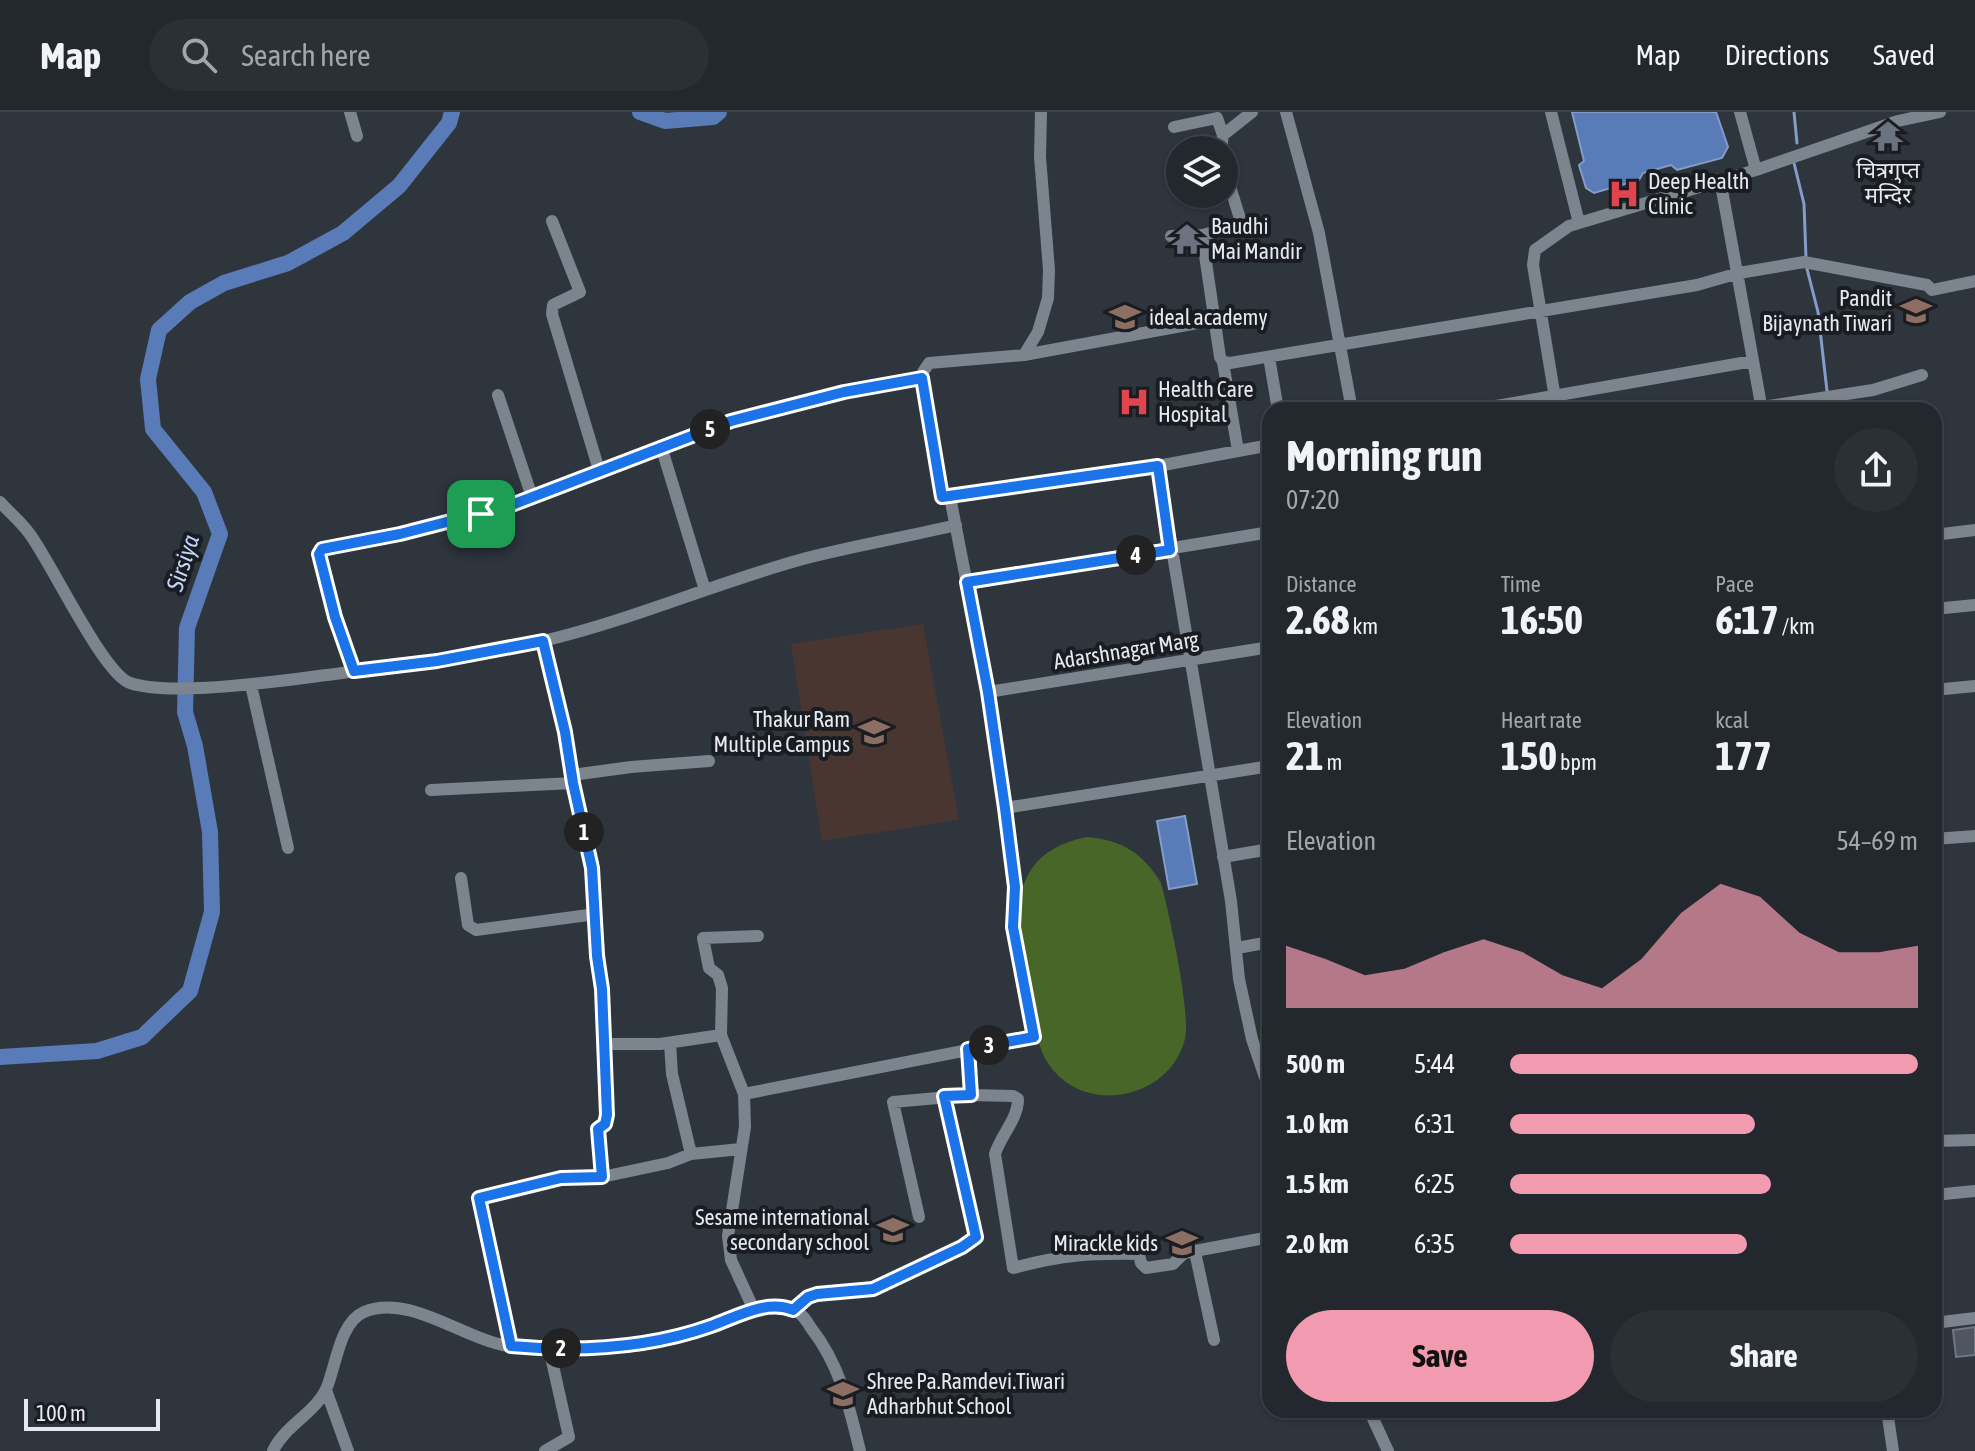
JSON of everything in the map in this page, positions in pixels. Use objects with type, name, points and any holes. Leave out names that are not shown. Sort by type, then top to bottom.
[{"type":"street","points":[[350,112],[357,136]]},
{"type":"street","points":[[1024,355],[1038,332],[1048,298],[1049,270],[1040,157],[1041,112]]},
{"type":"street","points":[[1174,127],[1217,118],[1223,135],[1252,112]]},
{"type":"street","points":[[1286,112],[1319,233],[1351,402]]},
{"type":"street","points":[[1551,112],[1579,223]]},
{"type":"street","points":[[1740,112],[1756,170]]},
{"type":"street","points":[[1556,402],[1533,265],[1535,250],[1569,226],[1756,170],[1898,121],[1940,112]]},
{"type":"street","points":[[1720,179],[1761,402]]},
{"type":"street","points":[[1171,236],[1202,235],[1242,225],[1237,208]]},
{"type":"street","points":[[552,221],[580,292],[553,305],[552,314],[599,470]]},
{"type":"street","points":[[1202,235],[1238,451]]},
{"type":"street","points":[[1223,362],[1541,312],[1808,262],[1927,285],[1932,290],[1975,281]]},
{"type":"street","points":[[1214,320],[1024,355],[929,363],[922,378],[942,497],[1158,466],[1262,446]]},
{"type":"street","points":[[1269,357],[1277,402]]},
{"type":"street","points":[[1520,402],[1753,361]]},
{"type":"street","points":[[1793,402],[1873,390],[1922,375]]},
{"type":"street","points":[[354,671],[335,617],[319,554],[322,549],[481,514],[731,421],[844,392],[922,378]]},
{"type":"street","points":[[498,395],[532,497]]},
{"type":"street","points":[[661,446],[705,590]]},
{"type":"street","points":[[1158,466],[1223,857],[1239,979],[1262,1066]]},
{"type":"street","points":[[744,1094],[1034,1037],[1013,927],[1015,887],[988,692],[950,497]]},
{"type":"street","points":[[0,502],[30,534],[87,630],[120,677],[130,683],[159,686],[251,685],[437,661],[543,641],[606,625],[803,559],[956,525]]},
{"type":"street","points":[[1942,534],[1975,530]]},
{"type":"street","points":[[967,582],[1262,533]]},
{"type":"street","points":[[1942,608],[1975,605]]},
{"type":"street","points":[[543,641],[592,868],[605,1044],[607,1115],[605,1124],[598,1129],[602,1177]]},
{"type":"street","name":"Adarshnagar Marg","points":[[988,692],[1262,648]]},
{"type":"street","points":[[251,685],[288,848]]},
{"type":"street","points":[[1942,689],[1975,686]]},
{"type":"street","points":[[431,790],[572,779],[631,767],[709,761]]},
{"type":"street","points":[[1005,808],[1262,768]]},
{"type":"street","points":[[1942,838],[1975,836]]},
{"type":"street","points":[[1223,857],[1262,850]]},
{"type":"street","points":[[461,878],[468,925],[476,930],[596,914]]},
{"type":"street","points":[[754,1310],[731,1260],[728,1236],[745,1127],[744,1094],[721,1035],[722,988],[718,975],[709,968],[703,938],[758,936]]},
{"type":"street","points":[[1237,948],[1262,943]]},
{"type":"street","points":[[605,1044],[670,1043],[721,1035]]},
{"type":"street","points":[[670,1043],[672,1074],[691,1154]]},
{"type":"street","points":[[968,1049],[971,1095]]},
{"type":"street","points":[[793,1310],[808,1297],[817,1294],[873,1289],[962,1247],[976,1237],[944,1096]]},
{"type":"street","points":[[919,1217],[893,1102],[944,1096],[1013,1096],[1018,1099],[1014,1118],[999,1141],[995,1154],[1013,1268],[1062,1255],[1089,1253],[1139,1254],[1146,1268],[1173,1264],[1184,1253],[1262,1239]]},
{"type":"street","points":[[1942,1141],[1975,1140]]},
{"type":"street","points":[[511,1346],[479,1198],[561,1178],[602,1177],[668,1163],[691,1154],[741,1149]]},
{"type":"street","points":[[1942,1194],[1975,1191]]},
{"type":"street","points":[[1195,1252],[1214,1340]]},
{"type":"street","points":[[273,1451],[277,1442],[326,1390],[351,1321],[364,1312],[403,1309],[433,1317],[501,1345],[549,1348],[634,1346],[660,1341],[754,1310],[784,1306],[799,1312],[820,1338],[841,1377],[860,1451]]},
{"type":"street","points":[[1942,1322],[1975,1318]]},
{"type":"street","points":[[545,1451],[569,1437],[549,1348]]},
{"type":"street","points":[[326,1390],[348,1451]]},
{"type":"street","points":[[1373,1418],[1388,1451]]},
{"type":"street","points":[[1888,1418],[1893,1451]]},
{"type":"shaded area","name":"Thakur Ram Multiple Campus","points":[[923,624],[959,820],[822,841],[791,644]]},
{"type":"green space","points":[[1087,837],[1111,841],[1130,850],[1147,864],[1161,883],[1182,986],[1185,1039],[1176,1059],[1163,1076],[1125,1094],[1105,1095],[1084,1091],[1066,1082],[1050,1066],[1036,1032],[1024,974],[1018,915],[1022,889],[1034,866],[1055,848]]},
{"type":"water","points":[[1572,112],[1716,112],[1728,147],[1722,158],[1677,170],[1671,165],[1643,173],[1639,180],[1594,193],[1586,188],[1579,165],[1584,161]]},
{"type":"water","points":[[1185,816],[1197,884],[1169,889],[1157,821]]},
{"type":"building","points":[[1975,1327],[1975,1355],[1956,1357],[1953,1330]]},
{"type":"waterway","name":"Sirsiya","points":[[0,1057],[97,1051],[142,1037],[190,991],[212,912],[210,832],[195,746],[185,712],[187,628],[220,534],[204,492],[153,429],[148,379],[159,330],[190,302],[224,283],[288,263],[343,233],[399,186],[449,123],[452,112]]},
{"type":"waterway","points":[[640,112],[665,121],[713,117],[719,112]]},
{"type":"waterway","points":[[1794,112],[1797,143]]},
{"type":"waterway","points":[[1794,163],[1804,204],[1806,258]]},
{"type":"waterway","points":[[1806,265],[1818,312],[1827,391]]},
{"type":"place","name":"चित्रगुप्त मन्दिर","points":[[1888,136]]},
{"type":"place","name":"Deep Health Clinic","points":[[1624,194]]},
{"type":"place","name":"Baudhi Mai Mandir","points":[[1187,239]]},
{"type":"place","name":"Pandit Bijaynath Tiwari","points":[[1916,311]]},
{"type":"place","name":"ideal academy","points":[[1125,317]]},
{"type":"place","name":"Health Care Hospital","points":[[1134,402]]},
{"type":"place","name":"Thakur Ram Multiple Campus","points":[[874,732]]},
{"type":"place","name":"Sesame international secondary school","points":[[893,1230]]},
{"type":"place","name":"Mirackle kids","points":[[1182,1243]]},
{"type":"place","name":"Shree Pa.Ramdevi.Tiwari Adharbhut School","points":[[843,1394]]},
{"type":"route","points":[[922,378],[942,497],[1158,466],[1170,550],[967,582],[988,692],[1005,808],[1015,887],[1013,927],[1034,1037],[968,1049],[971,1095],[944,1096],[976,1237],[962,1247],[873,1289],[817,1294],[808,1297],[793,1310],[784,1306],[754,1310],[660,1341],[595,1348],[511,1346],[479,1198],[561,1178],[581,1180],[602,1177],[598,1129],[605,1124],[607,1115],[602,989],[592,868],[554,680],[543,641],[437,661],[354,671],[335,617],[319,554],[322,549],[335,544],[400,534],[481,514],[731,421],[844,392],[922,378]]}]
